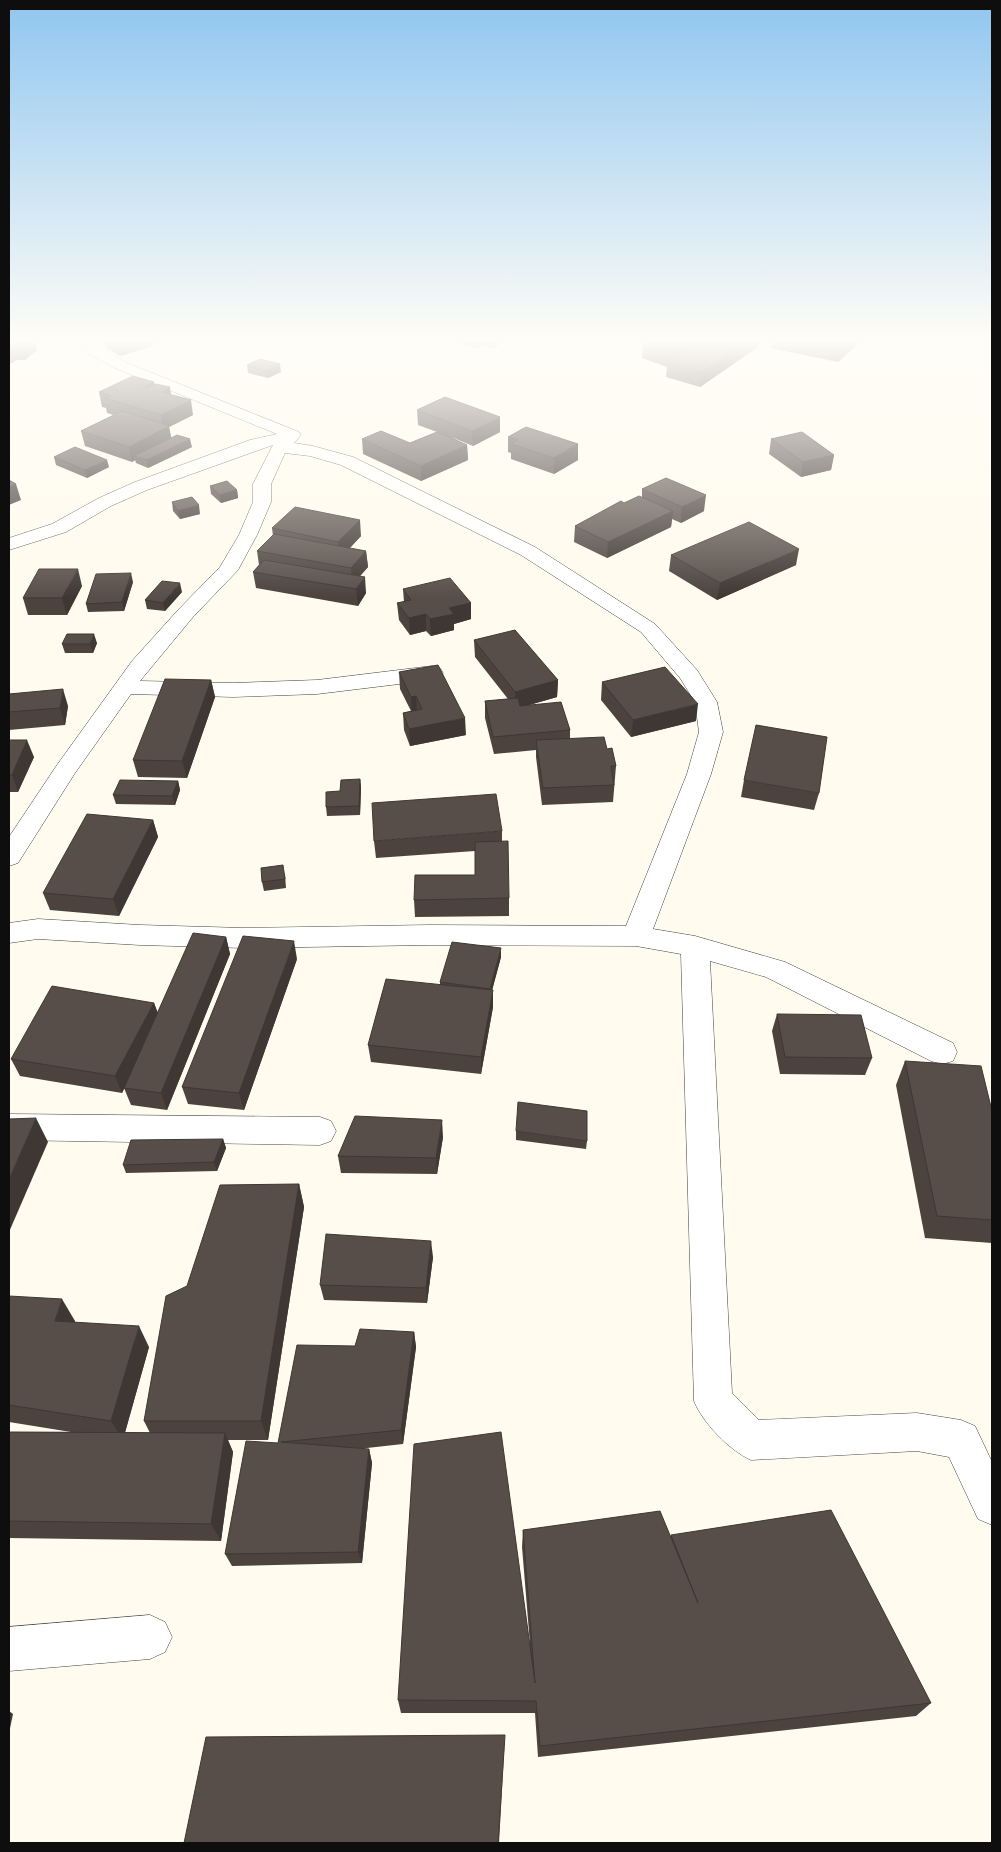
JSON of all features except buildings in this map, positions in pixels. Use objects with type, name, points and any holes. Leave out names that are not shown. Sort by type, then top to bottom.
[{"type":"street","points":[[258,425],[297,448],[313,450],[347,461],[528,551],[648,628],[689,675],[706,702],[711,732],[699,774],[636,936]]},
{"type":"street","points":[[9,544],[59,528],[105,502],[141,486],[256,444],[286,442]]},
{"type":"street","points":[[9,856],[65,770],[140,666],[186,613],[228,570],[248,535],[262,502],[262,484],[286,442]]},
{"type":"street","points":[[124,687],[233,690],[317,687],[432,673]]},
{"type":"street","points":[[9,933],[38,929],[140,935],[244,938],[430,935],[636,936],[695,946],[775,969],[942,1052]]},
{"type":"street","points":[[695,946],[713,1401],[750,1440],[916,1432],[961,1440],[992,1505]]},
{"type":"street","points":[[9,1127],[320,1131]]},
{"type":"street","points":[[9,1649],[150,1637]]}]
